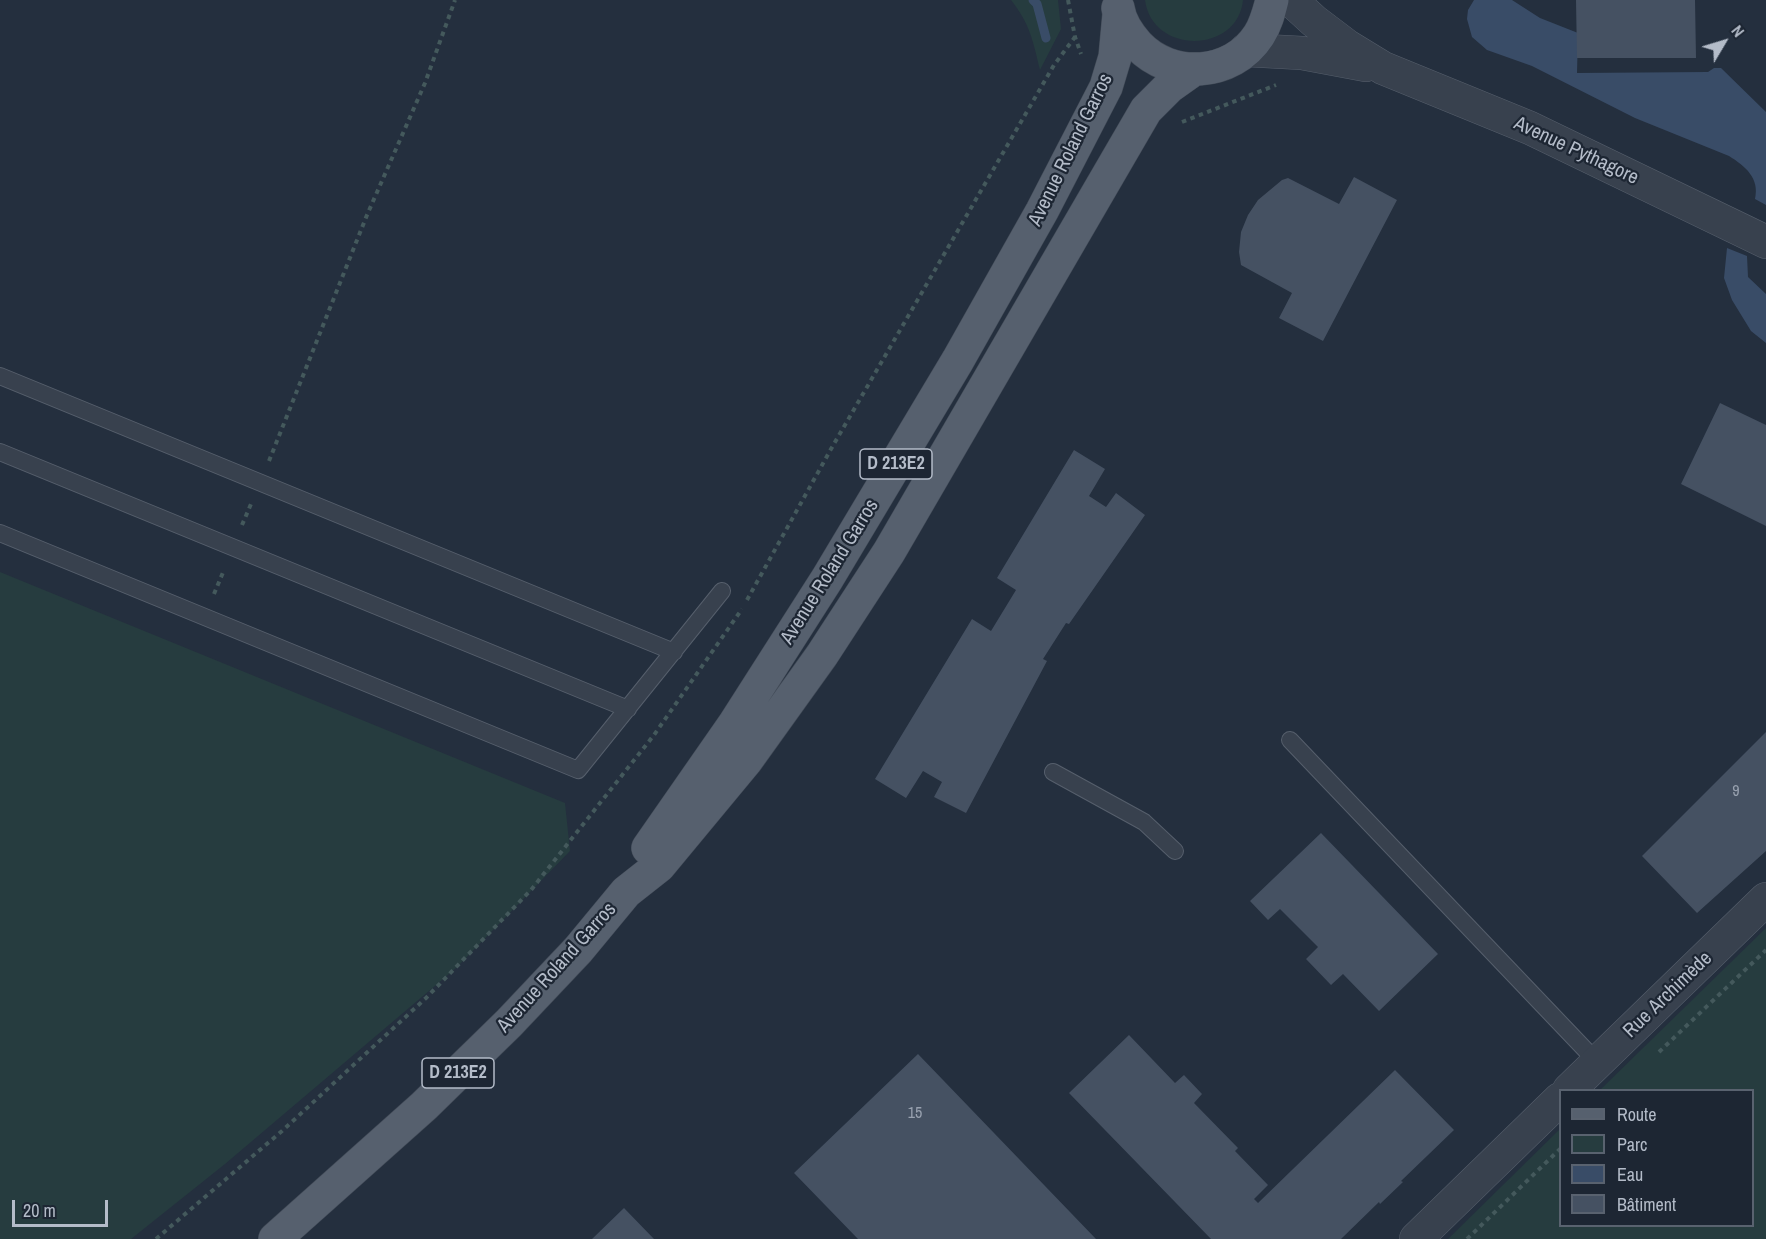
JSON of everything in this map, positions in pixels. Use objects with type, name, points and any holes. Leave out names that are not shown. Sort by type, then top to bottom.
[{"type":"main road","points":[[1118,7],[1130,37],[1147,54],[1169,66],[1193,70],[1212,68],[1231,61],[1246,50],[1259,35],[1268,18],[1272,0]]},
{"type":"main road","name":"Avenue Roland Garros","points":[[626,892],[644,854],[735,723],[827,579],[958,360],[1042,211],[1106,87],[1115,57],[1118,7]]},
{"type":"main road","name":"Avenue Roland Garros","points":[[275,1239],[424,1106],[500,1031],[578,950],[626,892],[659,866],[746,761],[822,655],[895,542],[1146,110],[1169,87],[1193,70]]},
{"type":"street","name":"Avenue Pythagore","points":[[1291,0],[1347,46],[1383,68],[1530,128],[1766,242]]},
{"type":"street","name":"Avenue Pythagore","points":[[1246,50],[1302,53],[1383,68]]},
{"type":"street","name":"Rue Archimède","points":[[1570,1089],[1766,899]]},
{"type":"street","points":[[1416,1239],[1559,1100]]},
{"type":"lane","points":[[0,376],[674,652]]},
{"type":"lane","points":[[0,452],[628,709]]},
{"type":"lane","points":[[0,533],[578,770],[722,591]]},
{"type":"lane","points":[[1290,740],[1598,1063]]},
{"type":"lane","points":[[1053,772],[1144,822],[1175,851]]},
{"type":"path","points":[[204,617],[367,215],[425,83],[455,0]]},
{"type":"path","points":[[1068,0],[1074,37]]},
{"type":"path","points":[[1175,124],[1282,83]]},
{"type":"path","points":[[1656,1055],[1766,950]]},
{"type":"path","points":[[1467,1239],[1559,1150]]},
{"type":"green space","points":[[1011,0],[1058,0],[1061,29],[1040,70],[1027,25]]},
{"type":"green space","points":[[1145,0],[1243,0],[1238,18],[1227,31],[1212,38],[1195,41],[1178,38],[1163,31],[1151,18]]},
{"type":"green space","points":[[0,572],[565,803],[570,851],[456,968],[225,1164],[131,1239],[0,1239]]},
{"type":"green space","points":[[1766,928],[1766,1239],[1448,1239],[1559,1130],[1559,1227],[1754,1227],[1754,1089],[1601,1089]]},
{"type":"water","points":[[1474,0],[1512,0],[1540,18],[1578,33],[1577,73],[1708,72],[1714,68],[1721,68],[1766,112],[1766,205],[1755,199],[1755,185],[1750,173],[1729,156],[1635,118],[1532,66],[1487,50],[1472,37],[1467,19],[1468,10]]},
{"type":"water","points":[[1727,248],[1747,256],[1748,277],[1766,294],[1766,343],[1751,331],[1732,300],[1724,278]]},
{"type":"building","points":[[1576,0],[1695,0],[1696,58],[1577,58]]},
{"type":"building","points":[[1354,177],[1397,200],[1323,341],[1279,318],[1292,293],[1241,265],[1239,252],[1241,232],[1258,200],[1282,180],[1288,178],[1339,204]]},
{"type":"building","points":[[1720,403],[1766,425],[1766,526],[1681,484]]},
{"type":"building","points":[[1074,450],[1105,469],[1089,496],[1106,507],[1116,493],[1145,515],[1069,624],[1066,623],[1043,659],[1047,661],[966,813],[934,797],[942,782],[923,771],[906,798],[875,779],[972,619],[991,631],[1016,590],[997,578]]},
{"type":"building","points":[[1766,732],[1766,851],[1697,913],[1642,856]]},
{"type":"building","points":[[1321,833],[1438,954],[1379,1011],[1343,974],[1331,985],[1306,959],[1318,947],[1280,909],[1268,920],[1250,901]]},
{"type":"building","points":[[1129,1035],[1175,1083],[1184,1075],[1202,1094],[1194,1103],[1238,1148],[1235,1151],[1268,1185],[1254,1199],[1258,1203],[1395,1070],[1454,1130],[1401,1181],[1403,1182],[1341,1239],[1211,1239],[1069,1093]]},
{"type":"building","points":[[918,1054],[1096,1239],[858,1239],[794,1173]]},
{"type":"building","points":[[624,1208],[654,1239],[592,1239]]},
{"type":"waterway","points":[[1033,0],[1037,4],[1046,38]]}]
